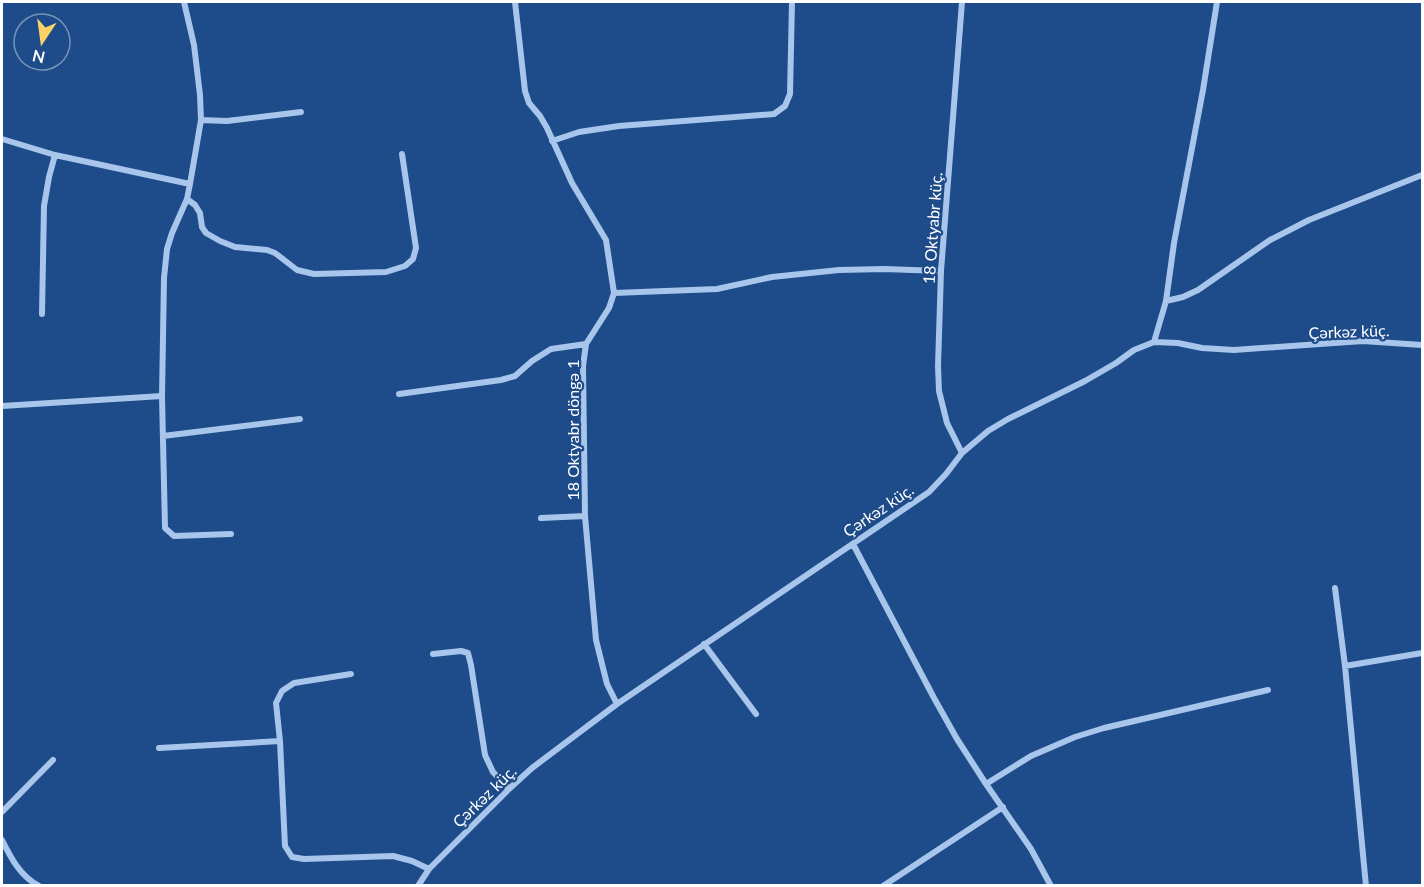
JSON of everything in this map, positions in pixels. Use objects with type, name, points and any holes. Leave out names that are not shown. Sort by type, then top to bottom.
[{"type":"street","points":[[184,2],[194,45],[201,120],[190,184],[167,249],[164,278],[162,396],[165,528],[174,536],[231,534]]},
{"type":"street","points":[[515,2],[525,91],[529,103],[547,128],[572,183],[606,240],[614,293],[717,289],[772,277],[839,270],[941,271]]},
{"type":"street","points":[[552,141],[579,132],[619,126],[774,114],[785,106],[790,94],[792,2]]},
{"type":"street","name":"18 Oktyabr küç.","points":[[962,2],[941,271],[939,391],[947,423],[962,453]]},
{"type":"street","points":[[1154,342],[1166,301],[1174,243],[1217,2]]},
{"type":"street","points":[[201,120],[227,121],[301,112]]},
{"type":"street","points":[[2,139],[55,155],[190,184]]},
{"type":"street","points":[[186,199],[195,205],[200,213],[202,227],[206,233],[235,247],[275,253],[297,270],[314,274],[386,272],[405,266],[413,258],[416,248],[402,154]]},
{"type":"street","points":[[42,314],[44,206],[55,155]]},
{"type":"street","points":[[1166,301],[1198,291],[1270,240],[1309,220],[1422,175]]},
{"type":"street","name":"18 Oktyabr döngə 1","points":[[614,293],[609,308],[586,344],[583,366],[585,516],[596,639],[607,684],[617,704]]},
{"type":"street","name":"Çərkəz küç.","points":[[418,885],[429,869],[508,789],[532,768],[617,704],[929,492],[962,453],[987,431],[1085,381],[1134,350],[1154,342],[1234,350],[1363,341],[1422,345]]},
{"type":"street","points":[[399,394],[501,380],[515,376],[532,361],[551,349],[586,344]]},
{"type":"street","points":[[2,406],[162,396]]},
{"type":"street","points":[[163,436],[300,419]]},
{"type":"street","points":[[541,518],[585,516]]},
{"type":"street","points":[[853,544],[957,739],[1031,849],[1051,885]]},
{"type":"street","points":[[1335,588],[1345,666],[1366,885]]},
{"type":"street","points":[[704,644],[756,714]]},
{"type":"street","points":[[433,654],[461,651],[468,653],[485,755],[494,772],[508,789]]},
{"type":"street","points":[[1345,666],[1422,653]]},
{"type":"street","points":[[351,674],[294,683],[282,690],[276,703],[285,846],[292,857],[304,859],[393,856],[429,869]]},
{"type":"street","points":[[986,784],[1031,756],[1075,737],[1104,728],[1268,690]]},
{"type":"street","points":[[159,748],[280,741]]},
{"type":"street","points":[[2,812],[53,760]]},
{"type":"street","points":[[883,885],[1003,807]]},
{"type":"street","points":[[2,840],[17,868],[35,885]]}]
